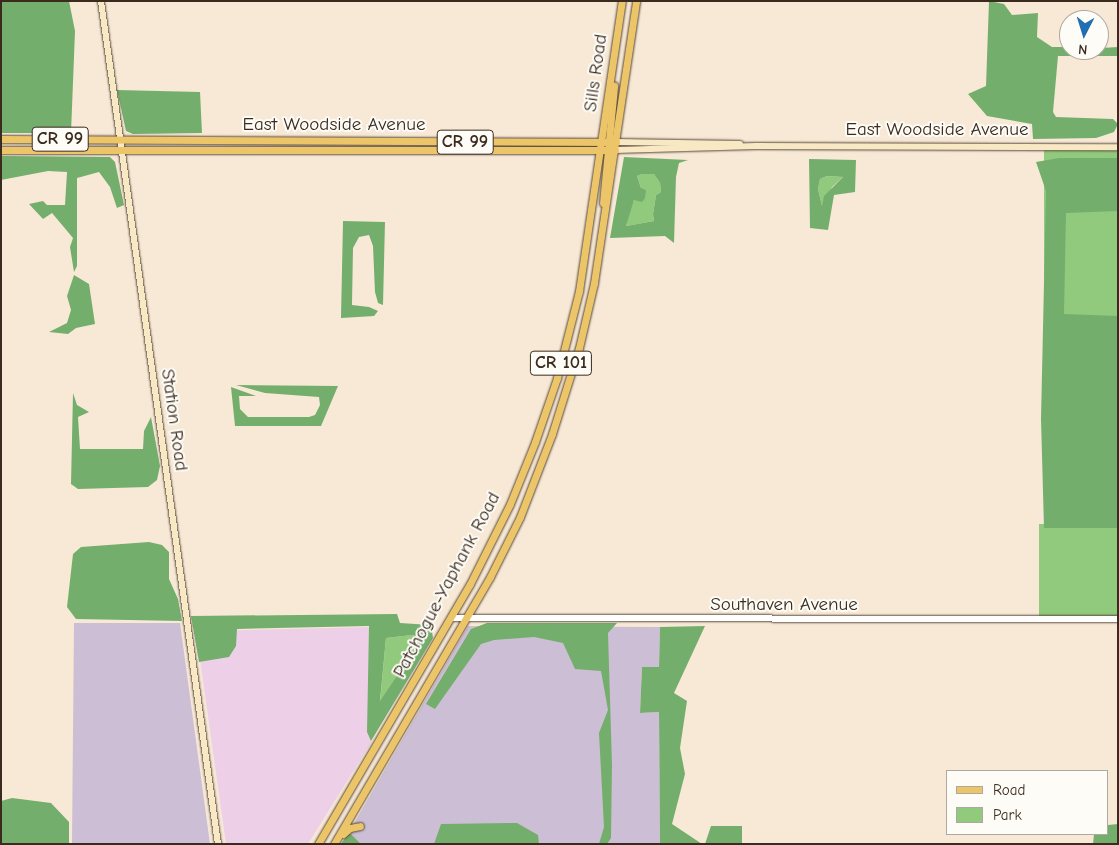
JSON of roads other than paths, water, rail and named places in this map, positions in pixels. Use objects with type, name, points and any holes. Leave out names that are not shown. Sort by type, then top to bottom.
[{"type":"main road","name":"Station Road","points":[[101,1],[120,150],[218,844]]},
{"type":"main road","name":"Sills Road","points":[[609,146],[614,62],[622,1]]},
{"type":"main road","name":"Sills Road","points":[[609,146],[636,1]]},
{"type":"main road","name":"East Woodside Avenue","points":[[1,138],[609,146]]},
{"type":"main road","name":"East Woodside Avenue","points":[[1,150],[609,146],[1118,147]]},
{"type":"main road","name":"Patchogue-Yaphank Road","points":[[335,844],[467,618],[516,524],[552,434],[585,326],[605,218],[609,146]]},
{"type":"main road","name":"Patchogue-Yaphank Road","points":[[318,844],[451,618],[510,504],[552,392],[580,283],[609,146]]},
{"type":"main road","points":[[335,844],[348,829],[360,826]]},
{"type":"street","name":"Southaven Avenue","points":[[451,618],[1118,619]]}]
